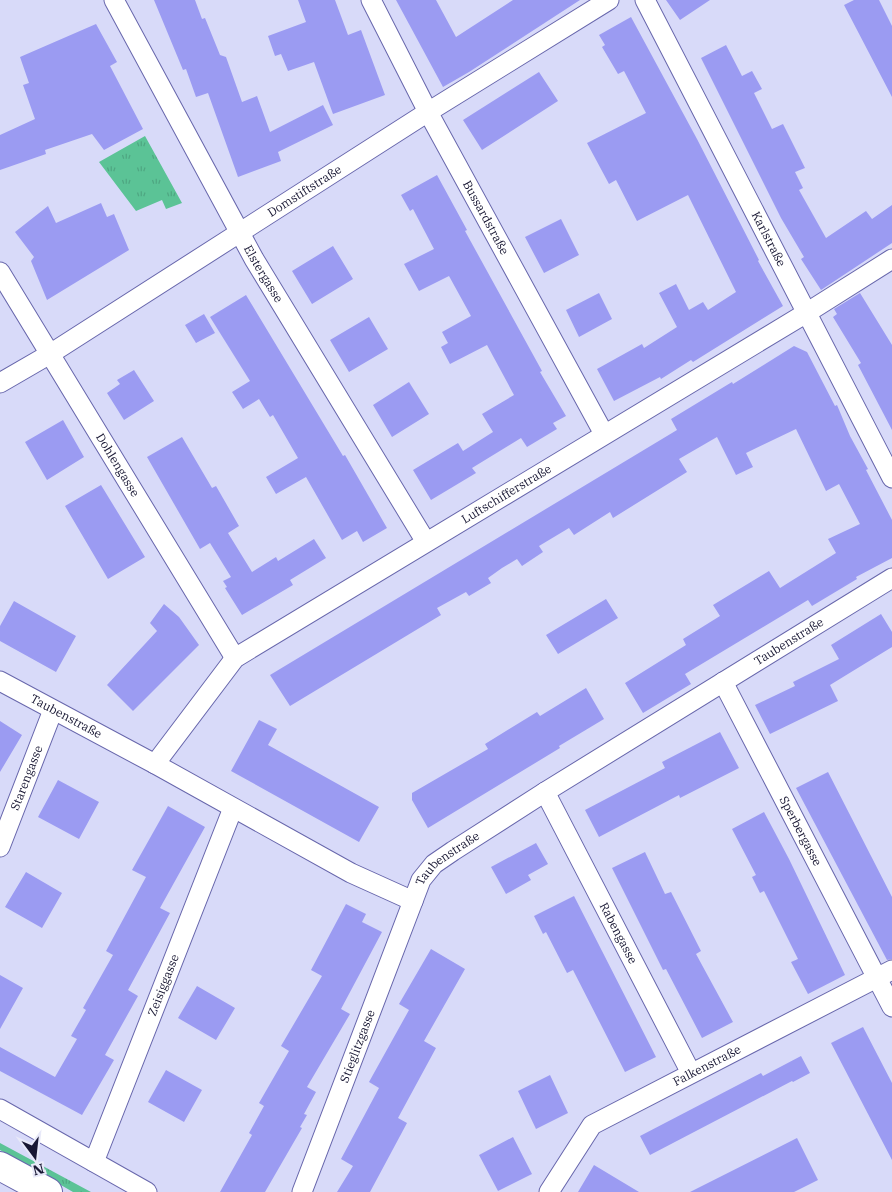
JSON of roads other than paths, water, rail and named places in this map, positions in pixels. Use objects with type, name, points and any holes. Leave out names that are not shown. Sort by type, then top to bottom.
[{"type":"main road","points":[[0,1166],[48,1192]]},
{"type":"street","name":"Elstergasse","points":[[114,0],[254,259],[426,542]]},
{"type":"street","name":"Bussardstraße","points":[[371,0],[428,112],[604,434]]},
{"type":"street","name":"Domstiftstraße","points":[[0,383],[50,354],[428,112],[609,0]]},
{"type":"street","name":"Karlstraße","points":[[645,0],[808,312],[892,478]]},
{"type":"street","name":"Luftschifferstraße","points":[[155,764],[235,658],[808,312],[892,259]]},
{"type":"street","name":"Dohlengasse","points":[[0,272],[235,658]]},
{"type":"street","name":"Taubenstraße","points":[[0,681],[155,764],[351,873],[413,901],[421,880],[434,864],[545,792],[892,578]]},
{"type":"street","name":"Sperbergasse","points":[[723,682],[884,974],[892,1006]]},
{"type":"street","name":"Starengasse","points":[[0,847],[53,710]]},
{"type":"street","name":"Rabengasse","points":[[545,792],[691,1073]]},
{"type":"street","name":"Zeisiggasse","points":[[94,1162],[233,808]]},
{"type":"street","name":"Stieglitzgasse","points":[[302,1192],[413,901]]},
{"type":"street","name":"Falkenstraße","points":[[549,1192],[592,1125],[884,974]]},
{"type":"street","points":[[0,1109],[147,1192]]}]
